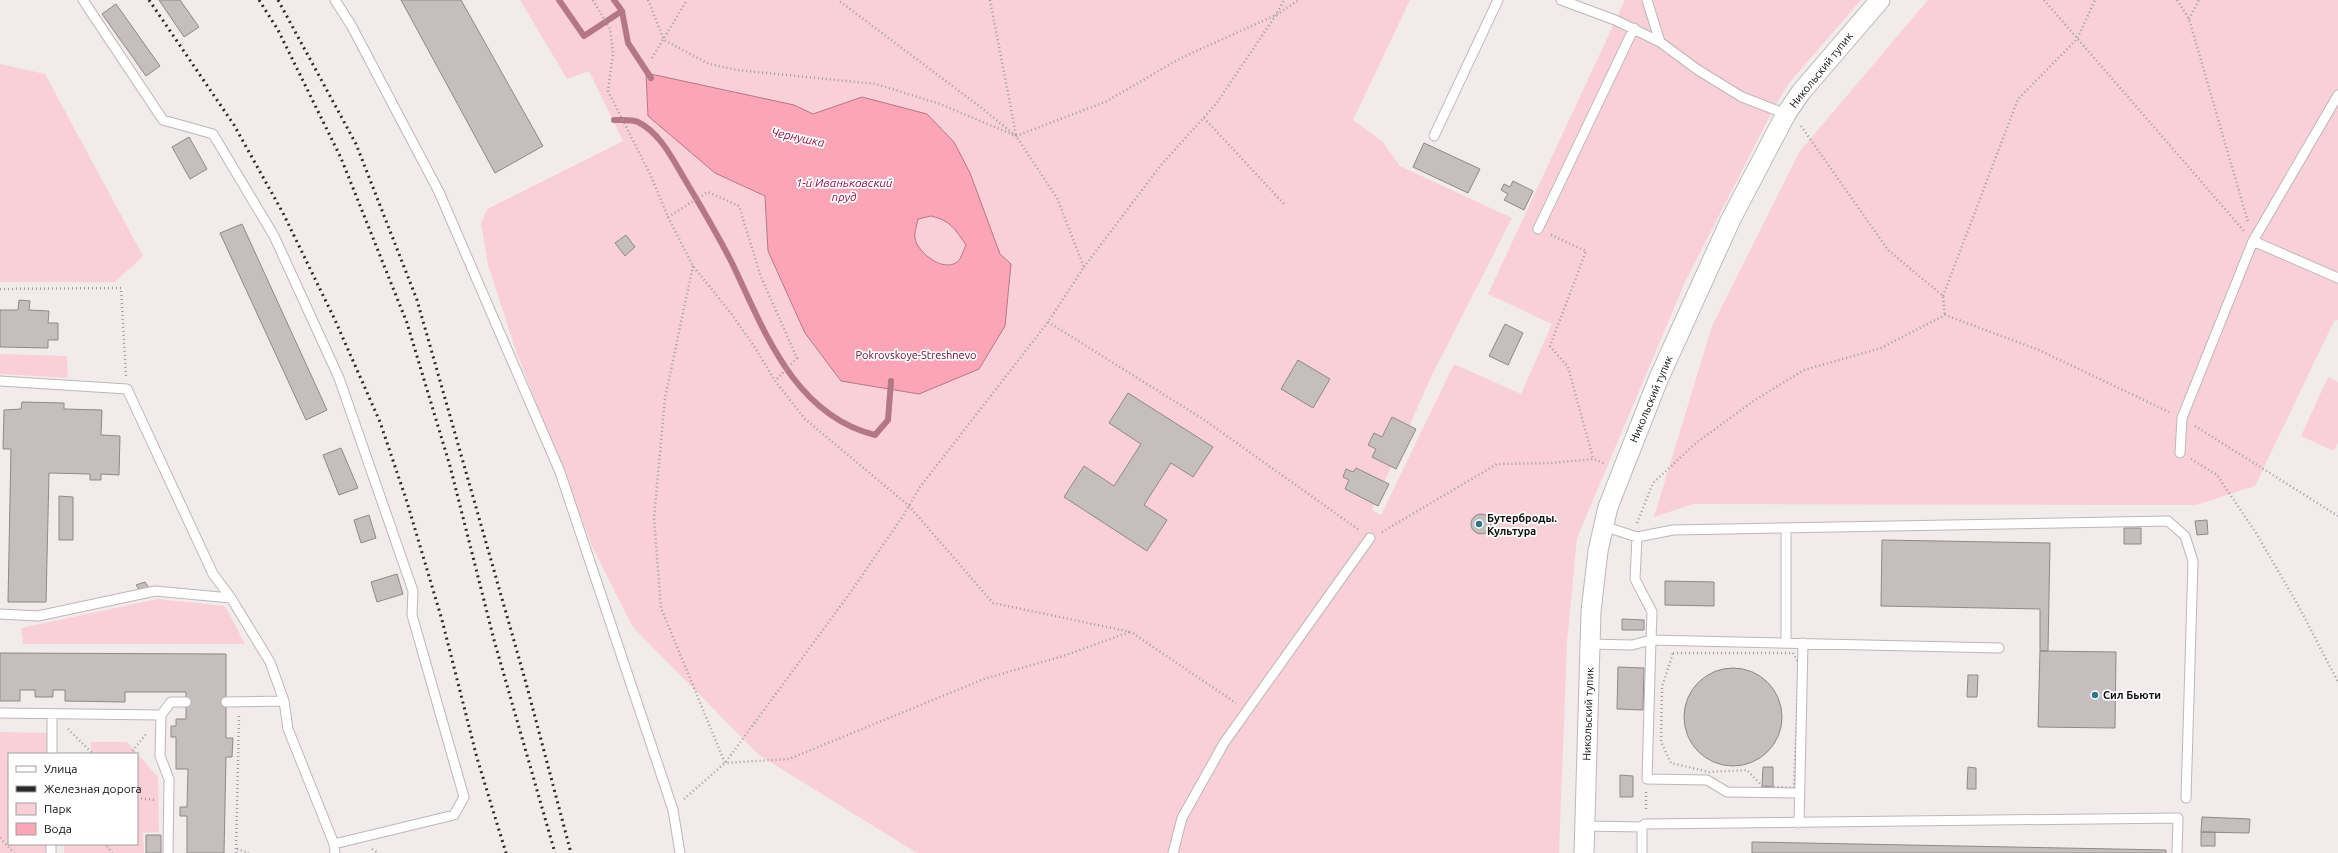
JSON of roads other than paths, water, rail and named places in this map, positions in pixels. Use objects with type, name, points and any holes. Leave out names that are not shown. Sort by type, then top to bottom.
[{"type":"street","name":"Никольский тупик","points":[[1584,853],[1591,611],[1603,526],[1608,507],[1658,380],[1731,219],[1786,114],[1801,92],[1880,0]]},
{"type":"lane","points":[[0,381],[127,389],[213,574],[231,598],[270,662],[284,701],[288,730],[335,848],[454,815],[464,797],[412,615],[413,591],[339,378],[274,236],[213,134],[163,120],[84,0]]},
{"type":"lane","points":[[335,0],[351,25],[439,192],[560,472],[673,810],[680,853]]},
{"type":"lane","points":[[1434,136],[1498,0]]},
{"type":"lane","points":[[1561,0],[1634,28],[1660,42],[1698,70],[1742,97],[1786,114]]},
{"type":"lane","points":[[1647,0],[1660,42]]},
{"type":"lane","points":[[1538,229],[1634,28]]},
{"type":"lane","points":[[2180,453],[2182,418],[2253,242],[2338,95]]},
{"type":"lane","points":[[2253,242],[2338,278]]},
{"type":"lane","points":[[1603,526],[1635,536],[1673,530],[2168,520],[2185,536],[2193,561],[2186,798]]},
{"type":"lane","points":[[1786,528],[1786,643]]},
{"type":"lane","points":[[1635,536],[1635,579],[1652,612],[1647,779],[1707,780],[1727,792],[1799,793]]},
{"type":"lane","points":[[1173,853],[1182,818],[1224,742],[1370,538]]},
{"type":"lane","points":[[0,614],[38,616],[155,591],[231,598]]},
{"type":"lane","points":[[1590,644],[1632,645],[1651,640],[1999,648]]},
{"type":"lane","points":[[1799,823],[1802,644]]},
{"type":"lane","points":[[226,702],[284,701]]},
{"type":"lane","points":[[168,853],[169,779],[160,756],[161,715],[171,702],[186,702]]},
{"type":"lane","points":[[0,713],[161,715]]},
{"type":"lane","points":[[52,714],[52,753]]},
{"type":"lane","points":[[1585,826],[2178,818],[2177,853]]},
{"type":"lane","points":[[1642,853],[1644,826]]},
{"type":"water","name":"1-й Иваньковский пруд","points":[[646,73],[794,105],[813,114],[862,97],[927,114],[954,142],[970,173],[1000,254],[1011,264],[1005,326],[979,369],[919,394],[841,381],[805,333],[768,251],[765,196],[715,173],[648,116]],"holes":[[[931,216],[938,218],[952,226],[966,245],[960,259],[954,264],[941,264],[933,260],[927,256],[917,244],[915,231],[918,219]]]},
{"type":"waterway","points":[[559,0],[584,36],[622,11]]},
{"type":"waterway","name":"Чернушка","points":[[614,0],[622,11],[628,43],[651,78]]},
{"type":"waterway","points":[[614,120],[630,120],[638,122],[653,133],[665,147],[709,221],[733,265],[757,317],[786,368],[803,390],[824,410],[847,425],[875,435],[888,420],[891,381]]},
{"type":"railway","points":[[149,0],[234,125],[283,213],[335,320],[380,422],[407,502],[442,620],[477,758],[506,853]]},
{"type":"railway","points":[[259,0],[278,30],[341,158],[407,323],[450,466],[494,640],[555,853]]},
{"type":"railway","points":[[278,0],[356,144],[417,300],[526,683],[571,853]]},
{"type":"place","name":"Бутерброды. Культура","points":[[1479,524]]},
{"type":"place","name":"Сил Бьюти","points":[[2095,695]]},
{"type":"park label","name":"Pokrovskoye-Streshnevo","points":[[916,355]]}]
